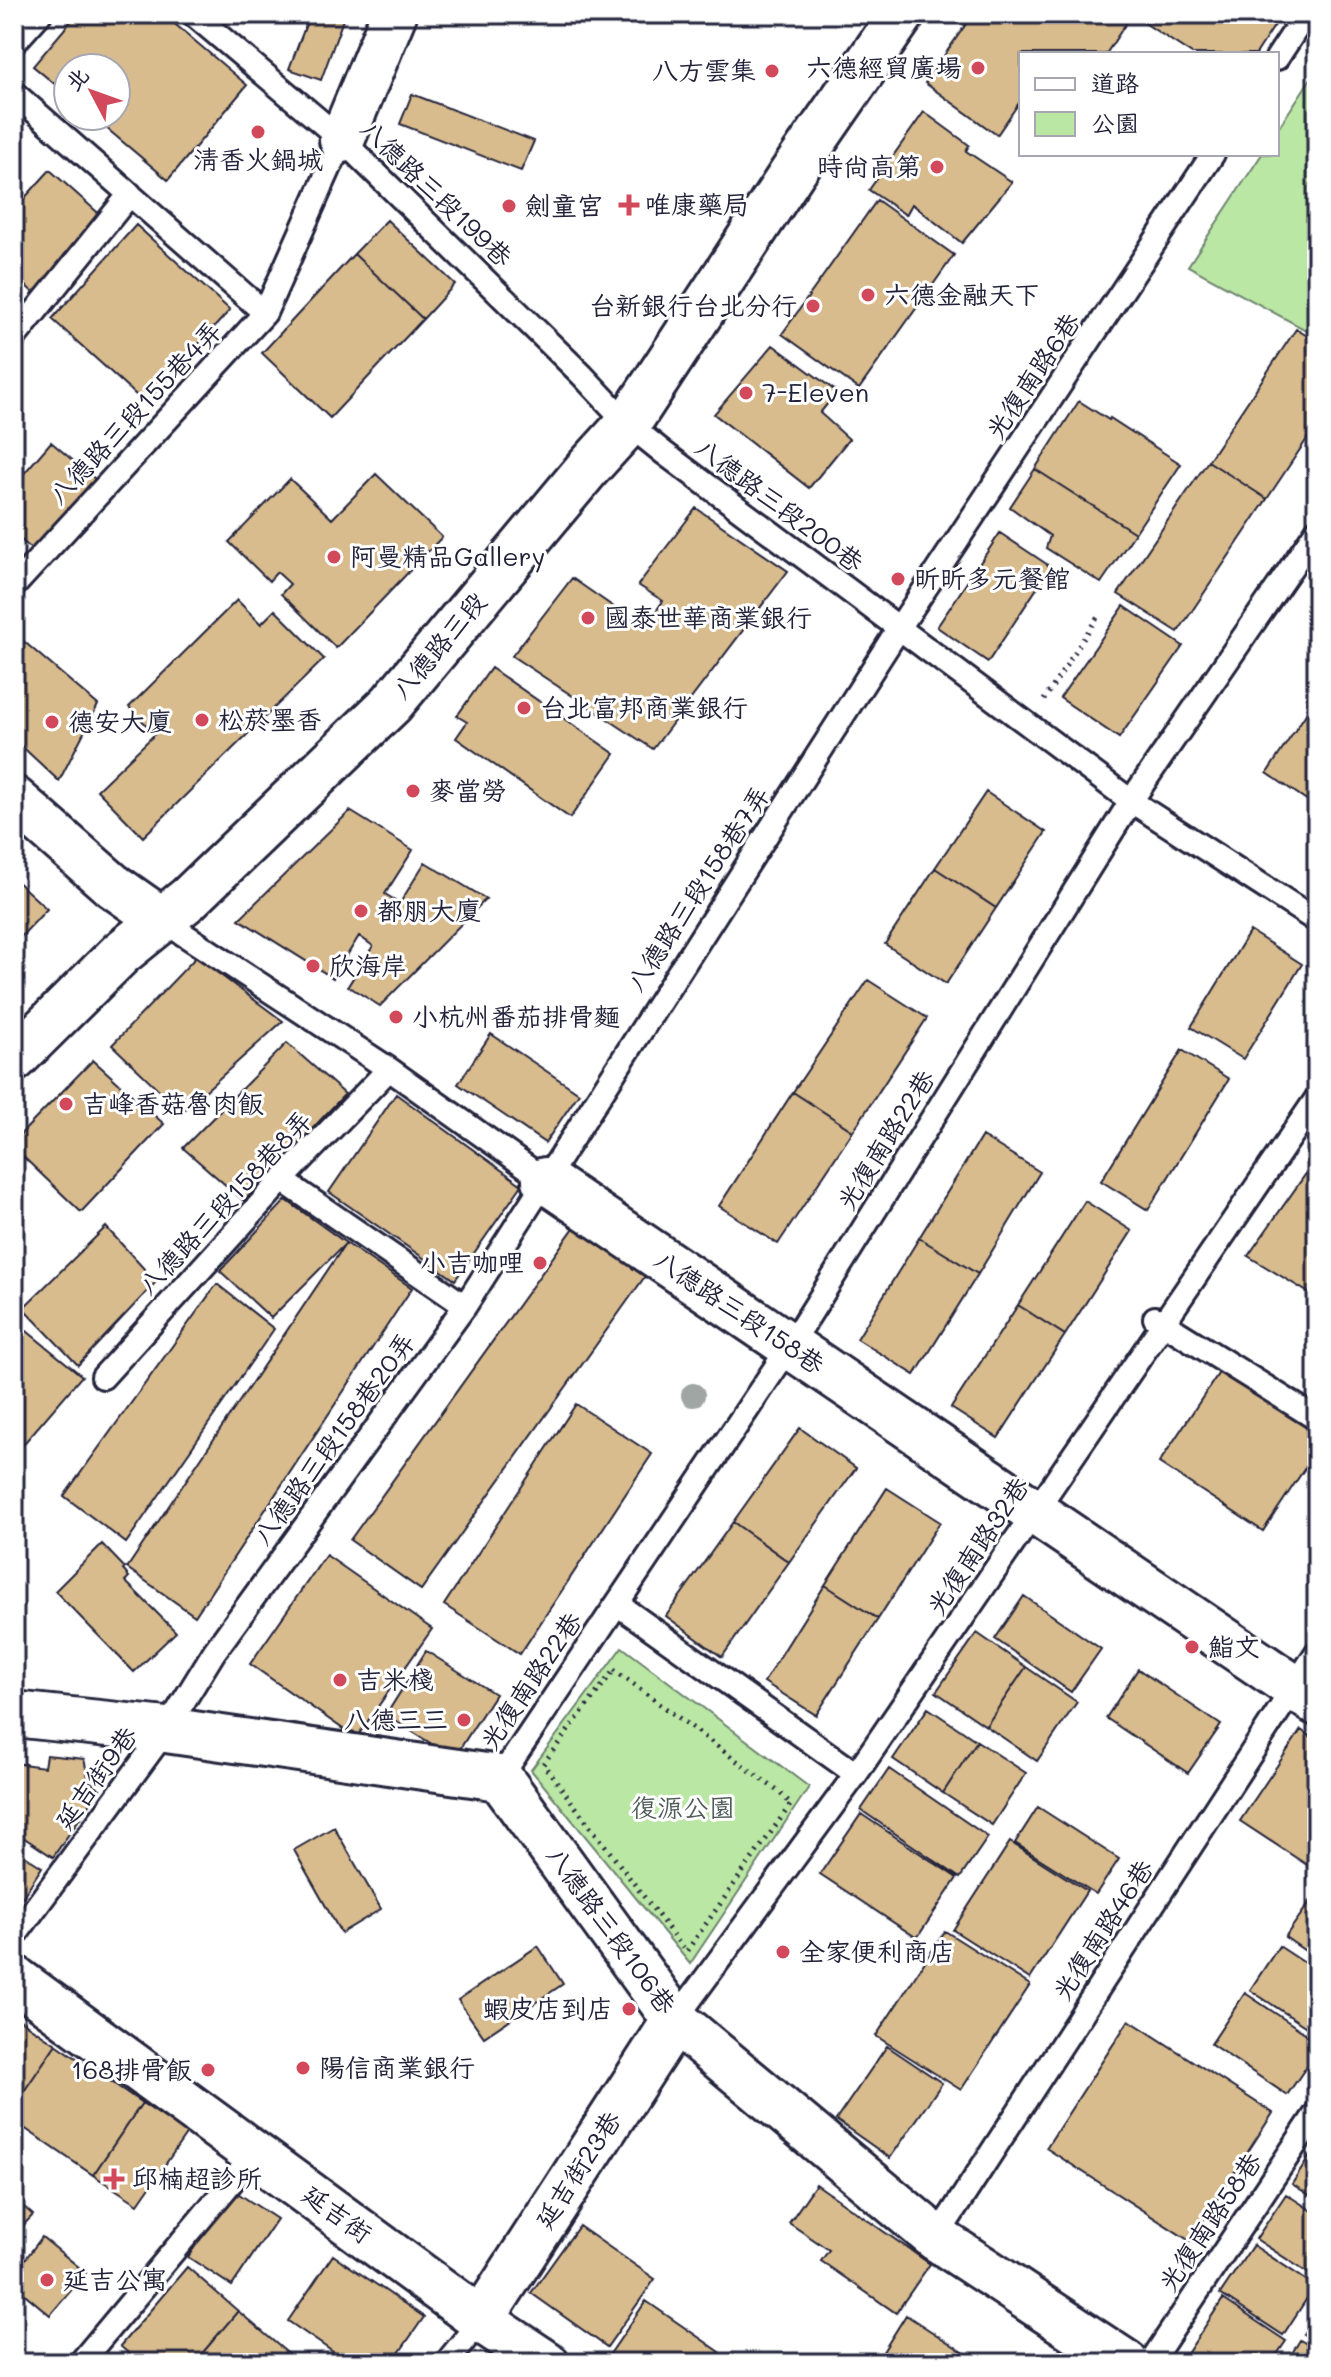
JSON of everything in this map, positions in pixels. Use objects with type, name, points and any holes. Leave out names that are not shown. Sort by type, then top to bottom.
[{"type":"street","points":[[342,140],[394,14]]},
{"type":"street","name":"八德路三段","points":[[14,1059],[121,953],[188,899],[391,704],[628,424],[792,173],[902,14]]},
{"type":"street","points":[[14,799],[112,885],[162,920]]},
{"type":"street","name":"八德路三段158巷","points":[[545,1180],[1035,1512],[1309,1681]]},
{"type":"street","points":[[14,1714],[166,1730],[500,1778]]},
{"type":"street","name":"八德路三段106巷","points":[[500,1778],[675,2020],[936,2238],[1126,2363]]},
{"type":"street","name":"延吉街","points":[[14,1978],[481,2320],[546,2363]]},
{"type":"street","name":"延吉街23巷","points":[[481,2320],[675,2020]]},
{"type":"lane","points":[[14,43],[40,14]]},
{"type":"lane","name":"八德路三段199巷","points":[[193,14],[342,140],[628,424]]},
{"type":"lane","points":[[1279,55],[1306,14]]},
{"type":"lane","points":[[14,93],[265,313]]},
{"type":"lane","name":"八德路三段155巷4弄","points":[[14,586],[265,313],[342,140]]},
{"type":"lane","name":"光復南路6巷","points":[[899,628],[1212,156]]},
{"type":"lane","points":[[14,338],[130,194]]},
{"type":"lane","name":"八德路三段200巷","points":[[628,424],[681,467],[1131,801],[1317,921]]},
{"type":"lane","name":"光復南路22巷","points":[[500,1778],[790,1346],[1131,801],[1317,530]]},
{"type":"lane","name":"八德路三段158巷7弄","points":[[545,1180],[899,628]]},
{"type":"lane","name":"八德路三段158巷","points":[[162,920],[389,1069],[545,1180]]},
{"type":"lane","name":"八德路三段158巷8弄","points":[[103,1377],[282,1180],[389,1069]]},
{"type":"lane","name":"光復南路32巷","points":[[675,2020],[856,1774],[1035,1512],[1159,1321],[1317,1098]]},
{"type":"lane","points":[[282,1180],[465,1306]]},
{"type":"lane","name":"八德路三段158巷20弄","points":[[166,1730],[214,1652],[465,1306],[545,1180]]},
{"type":"lane","points":[[1159,1321],[1317,1419]]},
{"type":"lane","points":[[617,1604],[856,1774]]},
{"type":"lane","name":"光復南路46巷","points":[[936,2238],[1309,1681]]},
{"type":"lane","name":"延吉街9巷","points":[[14,1937],[166,1730]]},
{"type":"lane","name":"光復南路58巷","points":[[1150,2363],[1317,2112]]},
{"type":"lane","points":[[80,2363],[254,2155]]},
{"type":"lane","points":[[446,2363],[481,2320]]},
{"type":"path","points":[[1028,724],[1100,613]]},
{"type":"path","points":[[614,1670],[779,1792],[791,1804],[686,1952],[543,1764],[614,1670]]},
{"type":"green space","points":[[1317,69],[1317,336],[1188,266],[1261,156],[1279,156],[1279,127]]},
{"type":"green space","name":"復源公園","points":[[622,1647],[809,1787],[690,1964],[531,1770]]},
{"type":"building","points":[[77,14],[163,14],[247,85],[168,180],[111,132],[132,132],[132,52],[52,52],[52,82],[33,66]]},
{"type":"building","points":[[310,14],[345,14],[321,80],[289,69]]},
{"type":"building","name":"六德經貿廣場","points":[[973,14],[1132,14],[1107,52],[1019,52],[1019,103],[997,135],[925,83]]},
{"type":"building","points":[[1149,14],[1282,14],[1257,52],[1189,52],[1143,22]]},
{"type":"building","points":[[412,94],[534,141],[521,171],[400,124]]},
{"type":"building","name":"時尚高第","points":[[924,112],[969,145],[966,151],[1012,182],[962,243],[912,204],[906,215],[869,190]]},
{"type":"building","points":[[50,170],[105,219],[36,295],[14,275],[14,196],[21,202]]},
{"type":"building","name":"六德金融天下","points":[[877,200],[954,255],[859,389],[782,334]]},
{"type":"building","points":[[387,220],[455,284],[423,319],[354,254]]},
{"type":"building","points":[[136,225],[230,310],[145,403],[52,319]]},
{"type":"building","points":[[354,254],[423,319],[330,418],[262,353]]},
{"type":"building","points":[[1296,329],[1317,342],[1317,424],[1267,499],[1208,461]]},
{"type":"building","points":[[773,345],[837,392],[820,413],[849,439],[809,488],[714,414]]},
{"type":"building","points":[[1079,401],[1181,464],[1135,533],[1035,469]]},
{"type":"building","points":[[51,442],[95,479],[34,551],[14,534],[14,485]]},
{"type":"building","points":[[1208,461],[1267,499],[1178,632],[1118,594]]},
{"type":"building","points":[[1035,469],[1135,533],[1101,583],[1046,548],[1050,536],[1010,507]]},
{"type":"building","name":"阿曼精品Gallery","points":[[376,474],[442,537],[336,648],[281,594],[290,584],[277,572],[269,581],[229,542],[290,479],[332,519]]},
{"type":"building","points":[[696,508],[788,571],[653,749],[512,656],[572,578],[644,628],[663,601],[638,585]]},
{"type":"building","points":[[1000,533],[1051,567],[988,662],[937,627]]},
{"type":"building","name":"松菸墨香","points":[[237,600],[261,624],[275,610],[324,659],[143,837],[97,790],[155,734],[129,707]]},
{"type":"building","points":[[1124,606],[1183,646],[1119,738],[1060,698]]},
{"type":"building","name":"德安大廈","points":[[14,633],[98,705],[59,781],[14,739]]},
{"type":"building","points":[[491,668],[615,754],[570,818],[456,738],[467,722],[457,716]]},
{"type":"building","points":[[1317,697],[1317,807],[1267,773]]},
{"type":"building","points":[[986,792],[1046,832],[996,908],[935,868]]},
{"type":"building","name":"都朋大廈","points":[[350,811],[413,850],[385,894],[400,903],[425,862],[486,899],[380,1006],[348,986],[373,946],[359,936],[333,978],[239,919]]},
{"type":"building","points":[[935,868],[996,908],[946,984],[885,944]]},
{"type":"building","points":[[14,879],[47,909],[14,944]]},
{"type":"building","points":[[1250,931],[1302,964],[1243,1059],[1191,1027]]},
{"type":"building","points":[[196,957],[283,1021],[182,1112],[112,1045]]},
{"type":"building","points":[[868,980],[927,1018],[853,1131],[793,1092]]},
{"type":"building","points":[[491,1034],[579,1093],[545,1143],[458,1084]]},
{"type":"building","points":[[287,1043],[345,1094],[244,1201],[183,1148]]},
{"type":"building","points":[[1182,1050],[1229,1079],[1148,1210],[1101,1181]]},
{"type":"building","points":[[93,1060],[164,1124],[81,1212],[14,1148],[14,1141]]},
{"type":"building","points":[[793,1092],[853,1131],[778,1244],[719,1206]]},
{"type":"building","points":[[396,1094],[522,1185],[455,1280],[329,1192]]},
{"type":"building","points":[[982,1136],[1040,1172],[978,1274],[919,1238]]},
{"type":"building","points":[[1317,1158],[1317,1298],[1248,1256]]},
{"type":"building","points":[[286,1200],[346,1243],[271,1318],[220,1271]]},
{"type":"building","points":[[1085,1201],[1132,1231],[1065,1335],[1018,1305]]},
{"type":"building","points":[[576,1225],[646,1275],[421,1590],[350,1540]]},
{"type":"building","points":[[106,1227],[156,1282],[78,1365],[23,1308]]},
{"type":"building","points":[[919,1238],[978,1274],[915,1375],[857,1339]]},
{"type":"building","points":[[346,1243],[412,1288],[195,1616],[127,1568]]},
{"type":"building","points":[[217,1284],[274,1329],[126,1543],[64,1496]]},
{"type":"building","points":[[1018,1305],[1065,1335],[998,1438],[951,1408]]},
{"type":"building","points":[[17,1323],[82,1376],[14,1455],[14,1326]]},
{"type":"building","points":[[1224,1365],[1317,1426],[1317,1450],[1263,1531],[1159,1463]]},
{"type":"building","points":[[576,1404],[652,1454],[520,1654],[444,1605]]},
{"type":"building","points":[[800,1428],[856,1468],[789,1562],[733,1522]]},
{"type":"building","points":[[887,1488],[940,1522],[878,1619],[825,1585]]},
{"type":"building","points":[[733,1522],[789,1562],[722,1657],[666,1616]]},
{"type":"building","points":[[102,1544],[125,1568],[123,1570],[129,1577],[125,1581],[176,1632],[134,1672],[55,1591]]},
{"type":"building","points":[[326,1555],[432,1629],[356,1738],[250,1664]]},
{"type":"building","points":[[825,1585],[878,1619],[816,1715],[764,1682]]},
{"type":"building","points":[[1024,1596],[1101,1649],[1071,1692],[995,1639]]},
{"type":"building","points":[[977,1633],[1026,1667],[986,1726],[936,1692]]},
{"type":"building","points":[[426,1651],[495,1694],[454,1758],[386,1715]]},
{"type":"building","points":[[1026,1667],[1077,1702],[1037,1761],[986,1726]]},
{"type":"building","points":[[1138,1669],[1221,1725],[1188,1773],[1106,1718]]},
{"type":"building","points":[[928,1708],[977,1741],[943,1793],[893,1759]]},
{"type":"building","points":[[1301,1730],[1317,1741],[1317,1857],[1310,1867],[1240,1821]]},
{"type":"building","points":[[977,1741],[1026,1773],[992,1825],[943,1793]]},
{"type":"building","points":[[46,1755],[84,1759],[89,1781],[100,1789],[53,1857],[14,1831],[14,1763],[44,1767]]},
{"type":"building","points":[[889,1769],[988,1837],[960,1878],[861,1810]]},
{"type":"building","points":[[1038,1807],[1119,1859],[1096,1894],[1015,1843]]},
{"type":"building","points":[[861,1814],[957,1878],[917,1938],[820,1874]]},
{"type":"building","points":[[334,1827],[381,1909],[341,1933],[294,1850]]},
{"type":"building","points":[[1010,1842],[1087,1891],[1030,1979],[953,1930]]},
{"type":"building","points":[[14,1849],[42,1867],[14,1910]]},
{"type":"building","points":[[1317,1892],[1317,1959],[1285,1937]]},
{"type":"building","points":[[945,1931],[1030,1985],[961,2090],[876,2036]]},
{"type":"building","points":[[538,1946],[563,1984],[484,2037],[458,2000]]},
{"type":"building","points":[[1279,1946],[1317,1971],[1317,2034],[1250,1990]]},
{"type":"building","points":[[1245,1993],[1317,2041],[1317,2051],[1287,2095],[1211,2044]]},
{"type":"building","points":[[14,2016],[56,2044],[14,2106]]},
{"type":"building","points":[[1129,2020],[1273,2113],[1190,2241],[1046,2148]]},
{"type":"building","points":[[56,2044],[142,2103],[93,2175],[14,2121],[14,2106]]},
{"type":"building","points":[[887,2046],[942,2083],[890,2158],[836,2120]]},
{"type":"building","points":[[142,2103],[187,2133],[138,2204],[93,2175]]},
{"type":"building","points":[[1317,2145],[1317,2200],[1292,2184]]},
{"type":"building","points":[[816,2184],[930,2264],[896,2313],[821,2261],[829,2250],[789,2223]]},
{"type":"building","points":[[233,2190],[277,2219],[232,2286],[188,2257]]},
{"type":"building","points":[[1286,2194],[1317,2214],[1317,2279],[1256,2239]]},
{"type":"building","points":[[14,2198],[33,2215],[14,2235]]},
{"type":"building","points":[[579,2226],[655,2279],[607,2347],[531,2293]]},
{"type":"building","name":"延吉公寓","points":[[42,2237],[86,2273],[50,2315],[14,2285],[14,2274]]},
{"type":"building","points":[[1253,2245],[1315,2286],[1283,2335],[1220,2294]]},
{"type":"building","points":[[333,2255],[424,2317],[392,2363],[349,2363],[288,2321]]},
{"type":"building","points":[[187,2267],[238,2311],[194,2363],[140,2363],[120,2346]]},
{"type":"building","points":[[1223,2299],[1286,2341],[1271,2363],[1181,2363]]},
{"type":"building","points":[[646,2301],[720,2352],[712,2363],[610,2363],[606,2360]]},
{"type":"building","points":[[238,2311],[299,2363],[194,2363]]},
{"type":"building","points":[[1317,2313],[1317,2342],[1304,2334]]},
{"type":"building","points":[[906,2315],[980,2363],[876,2363]]},
{"type":"building","points":[[1300,2340],[1317,2350],[1317,2363],[1286,2363]]},
{"type":"place","name":"六德經貿廣場","points":[[978,68]]},
{"type":"place","name":"八方雲集","points":[[772,71]]},
{"type":"place","name":"清香火鍋城","points":[[258,132]]},
{"type":"place","name":"時尚高第","points":[[937,167]]},
{"type":"place","name":"唯康藥局","points":[[629,205]]},
{"type":"place","name":"劍童宮","points":[[509,206]]},
{"type":"place","name":"六德金融天下","points":[[868,295]]},
{"type":"place","name":"台新銀行台北分行","points":[[813,306]]},
{"type":"place","name":"7-Eleven","points":[[746,393]]},
{"type":"place","name":"阿曼精品Gallery","points":[[334,557]]},
{"type":"place","name":"昕昕多元餐館","points":[[898,579]]},
{"type":"place","name":"國泰世華商業銀行","points":[[588,618]]},
{"type":"place","name":"台北富邦商業銀行","points":[[524,708]]},
{"type":"place","name":"松菸墨香","points":[[202,720]]},
{"type":"place","name":"德安大廈","points":[[52,722]]},
{"type":"place","name":"麥當勞","points":[[413,791]]},
{"type":"place","name":"都朋大廈","points":[[361,911]]},
{"type":"place","name":"欣海岸","points":[[313,966]]},
{"type":"place","name":"小杭州番茄排骨麵","points":[[396,1017]]},
{"type":"place","name":"吉峰香菇魯肉飯","points":[[66,1104]]},
{"type":"place","name":"小吉咖哩","points":[[540,1263]]},
{"type":"place","name":"鮨文","points":[[1192,1647]]},
{"type":"place","name":"吉米棧","points":[[340,1680]]},
{"type":"place","name":"八德三三","points":[[464,1720]]},
{"type":"place","name":"全家便利商店","points":[[783,1952]]},
{"type":"place","name":"蝦皮店到店","points":[[629,2009]]},
{"type":"place","name":"陽信商業銀行","points":[[303,2068]]},
{"type":"place","name":"168排骨飯","points":[[208,2070]]},
{"type":"place","name":"邱楠超診所","points":[[114,2179]]},
{"type":"place","name":"延吉公寓","points":[[47,2280]]}]
